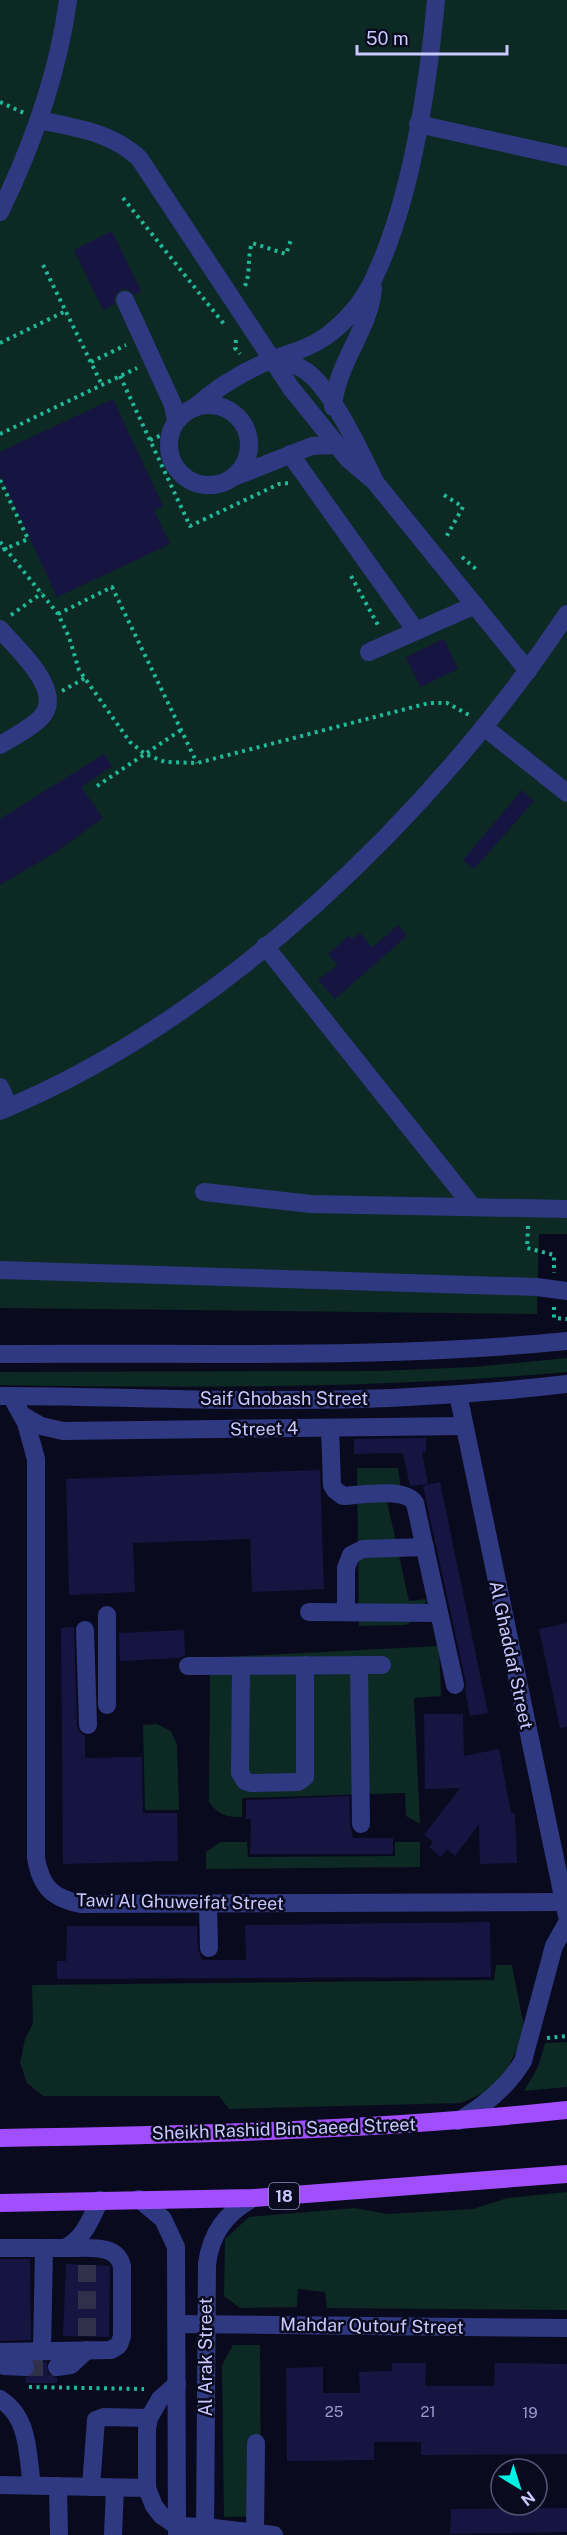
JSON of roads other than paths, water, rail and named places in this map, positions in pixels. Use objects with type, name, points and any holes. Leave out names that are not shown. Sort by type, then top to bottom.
[{"type":"main road","name":"Sheikh Rashid Bin Saeed Street","points":[[0,2138],[456,2122],[567,2110]]},
{"type":"main road","name":"18","points":[[0,2204],[253,2198],[567,2174]]},
{"type":"street","points":[[0,212],[39,120],[54,76],[68,0]]},
{"type":"street","points":[[333,407],[339,373],[367,316],[374,280],[402,198],[427,77],[436,0]]},
{"type":"street","points":[[39,120],[109,137],[139,158],[297,397],[349,460],[375,482]]},
{"type":"street","points":[[418,124],[567,157]]},
{"type":"street","points":[[336,444],[312,446],[218,484],[206,485],[194,482],[175,467],[170,456],[169,444],[182,418],[231,380],[325,337],[351,314],[374,280]]},
{"type":"street","points":[[129,298],[182,418]]},
{"type":"street","points":[[274,359],[287,361],[305,370],[319,384],[375,482],[528,670]]},
{"type":"street","points":[[182,418],[206,405],[229,410],[245,427],[248,438],[245,462],[230,479]]},
{"type":"street","points":[[290,454],[416,631]]},
{"type":"street","points":[[369,652],[475,605]]},
{"type":"street","points":[[0,1087],[5,1109],[72,1076],[151,1030],[218,984],[265,946],[312,906],[372,849],[437,781],[484,727],[567,614]]},
{"type":"street","points":[[0,745],[37,722],[43,715],[49,698],[45,683],[4,623]]},
{"type":"street","points":[[484,727],[567,793]]},
{"type":"street","points":[[265,946],[472,1207]]},
{"type":"street","points":[[204,1192],[311,1204],[567,1209]]},
{"type":"street","points":[[0,1270],[560,1290]]},
{"type":"street","points":[[0,1354],[346,1355],[567,1341]]},
{"type":"street","name":"Saif Ghobash Street","points":[[6,1396],[282,1400],[458,1394],[567,1384]]},
{"type":"street","name":"Al Ghaddaf Street","points":[[458,1394],[566,1909]]},
{"type":"street","name":"Tawi Al Ghuweifat Street","points":[[6,1396],[22,1415],[36,1459],[36,1858],[38,1874],[49,1890],[64,1900],[81,1904],[208,1903],[566,1909]]},
{"type":"street","name":"Street 4","points":[[22,1415],[41,1426],[63,1431],[464,1426]]},
{"type":"street","points":[[330,1428],[332,1485],[335,1490],[343,1496],[402,1493],[412,1499],[417,1508],[455,1685]]},
{"type":"street","points":[[36,1459],[50,1440],[63,1431]]},
{"type":"street","points":[[346,1612],[346,1568],[351,1555],[363,1549],[425,1547]]},
{"type":"street","points":[[309,1612],[439,1613]]},
{"type":"street","points":[[106,1615],[107,1705]]},
{"type":"street","points":[[85,1630],[88,1725]]},
{"type":"street","points":[[241,1665],[240,1773],[245,1781],[251,1783],[298,1782],[305,1777],[305,1665]]},
{"type":"street","points":[[359,1665],[361,1824]]},
{"type":"street","points":[[188,1666],[382,1665]]},
{"type":"street","points":[[208,1903],[209,1948]]},
{"type":"street","points":[[456,2122],[491,2099],[514,2075],[523,2061],[554,1946],[567,1923]]},
{"type":"street","name":"Al Arak Street","points":[[205,2531],[207,2264],[212,2240],[224,2219],[253,2198]]},
{"type":"street","name":"Al Arak Street","points":[[139,2199],[163,2219],[176,2247],[177,2324],[173,2387],[177,2530]]},
{"type":"street","points":[[65,2248],[81,2235],[100,2200]]},
{"type":"street","points":[[0,2248],[65,2248],[87,2257],[110,2250],[115,2252],[121,2261],[122,2336],[119,2345],[111,2350],[87,2343],[2,2359]]},
{"type":"street","points":[[42,2351],[44,2248]]},
{"type":"street","name":"Mahdar Qutouf Street","points":[[177,2324],[567,2328]]},
{"type":"street","points":[[57,2367],[71,2365],[83,2357],[87,2343]]},
{"type":"street","points":[[2,2359],[25,2367]]},
{"type":"street","points":[[173,2387],[160,2399],[147,2428],[147,2488],[150,2498],[161,2515],[177,2530],[262,2534],[256,2443]]},
{"type":"street","points":[[0,2399],[14,2410],[22,2424],[32,2486]]},
{"type":"street","points":[[91,2487],[96,2420],[104,2417],[150,2418]]},
{"type":"street","points":[[0,2485],[147,2488]]},
{"type":"street","points":[[58,2486],[59,2535]]},
{"type":"street","points":[[113,2535],[115,2488]]},
{"type":"tunnel","points":[[87,2265],[87,2336]]},
{"type":"tunnel","points":[[25,2367],[57,2367]]}]
